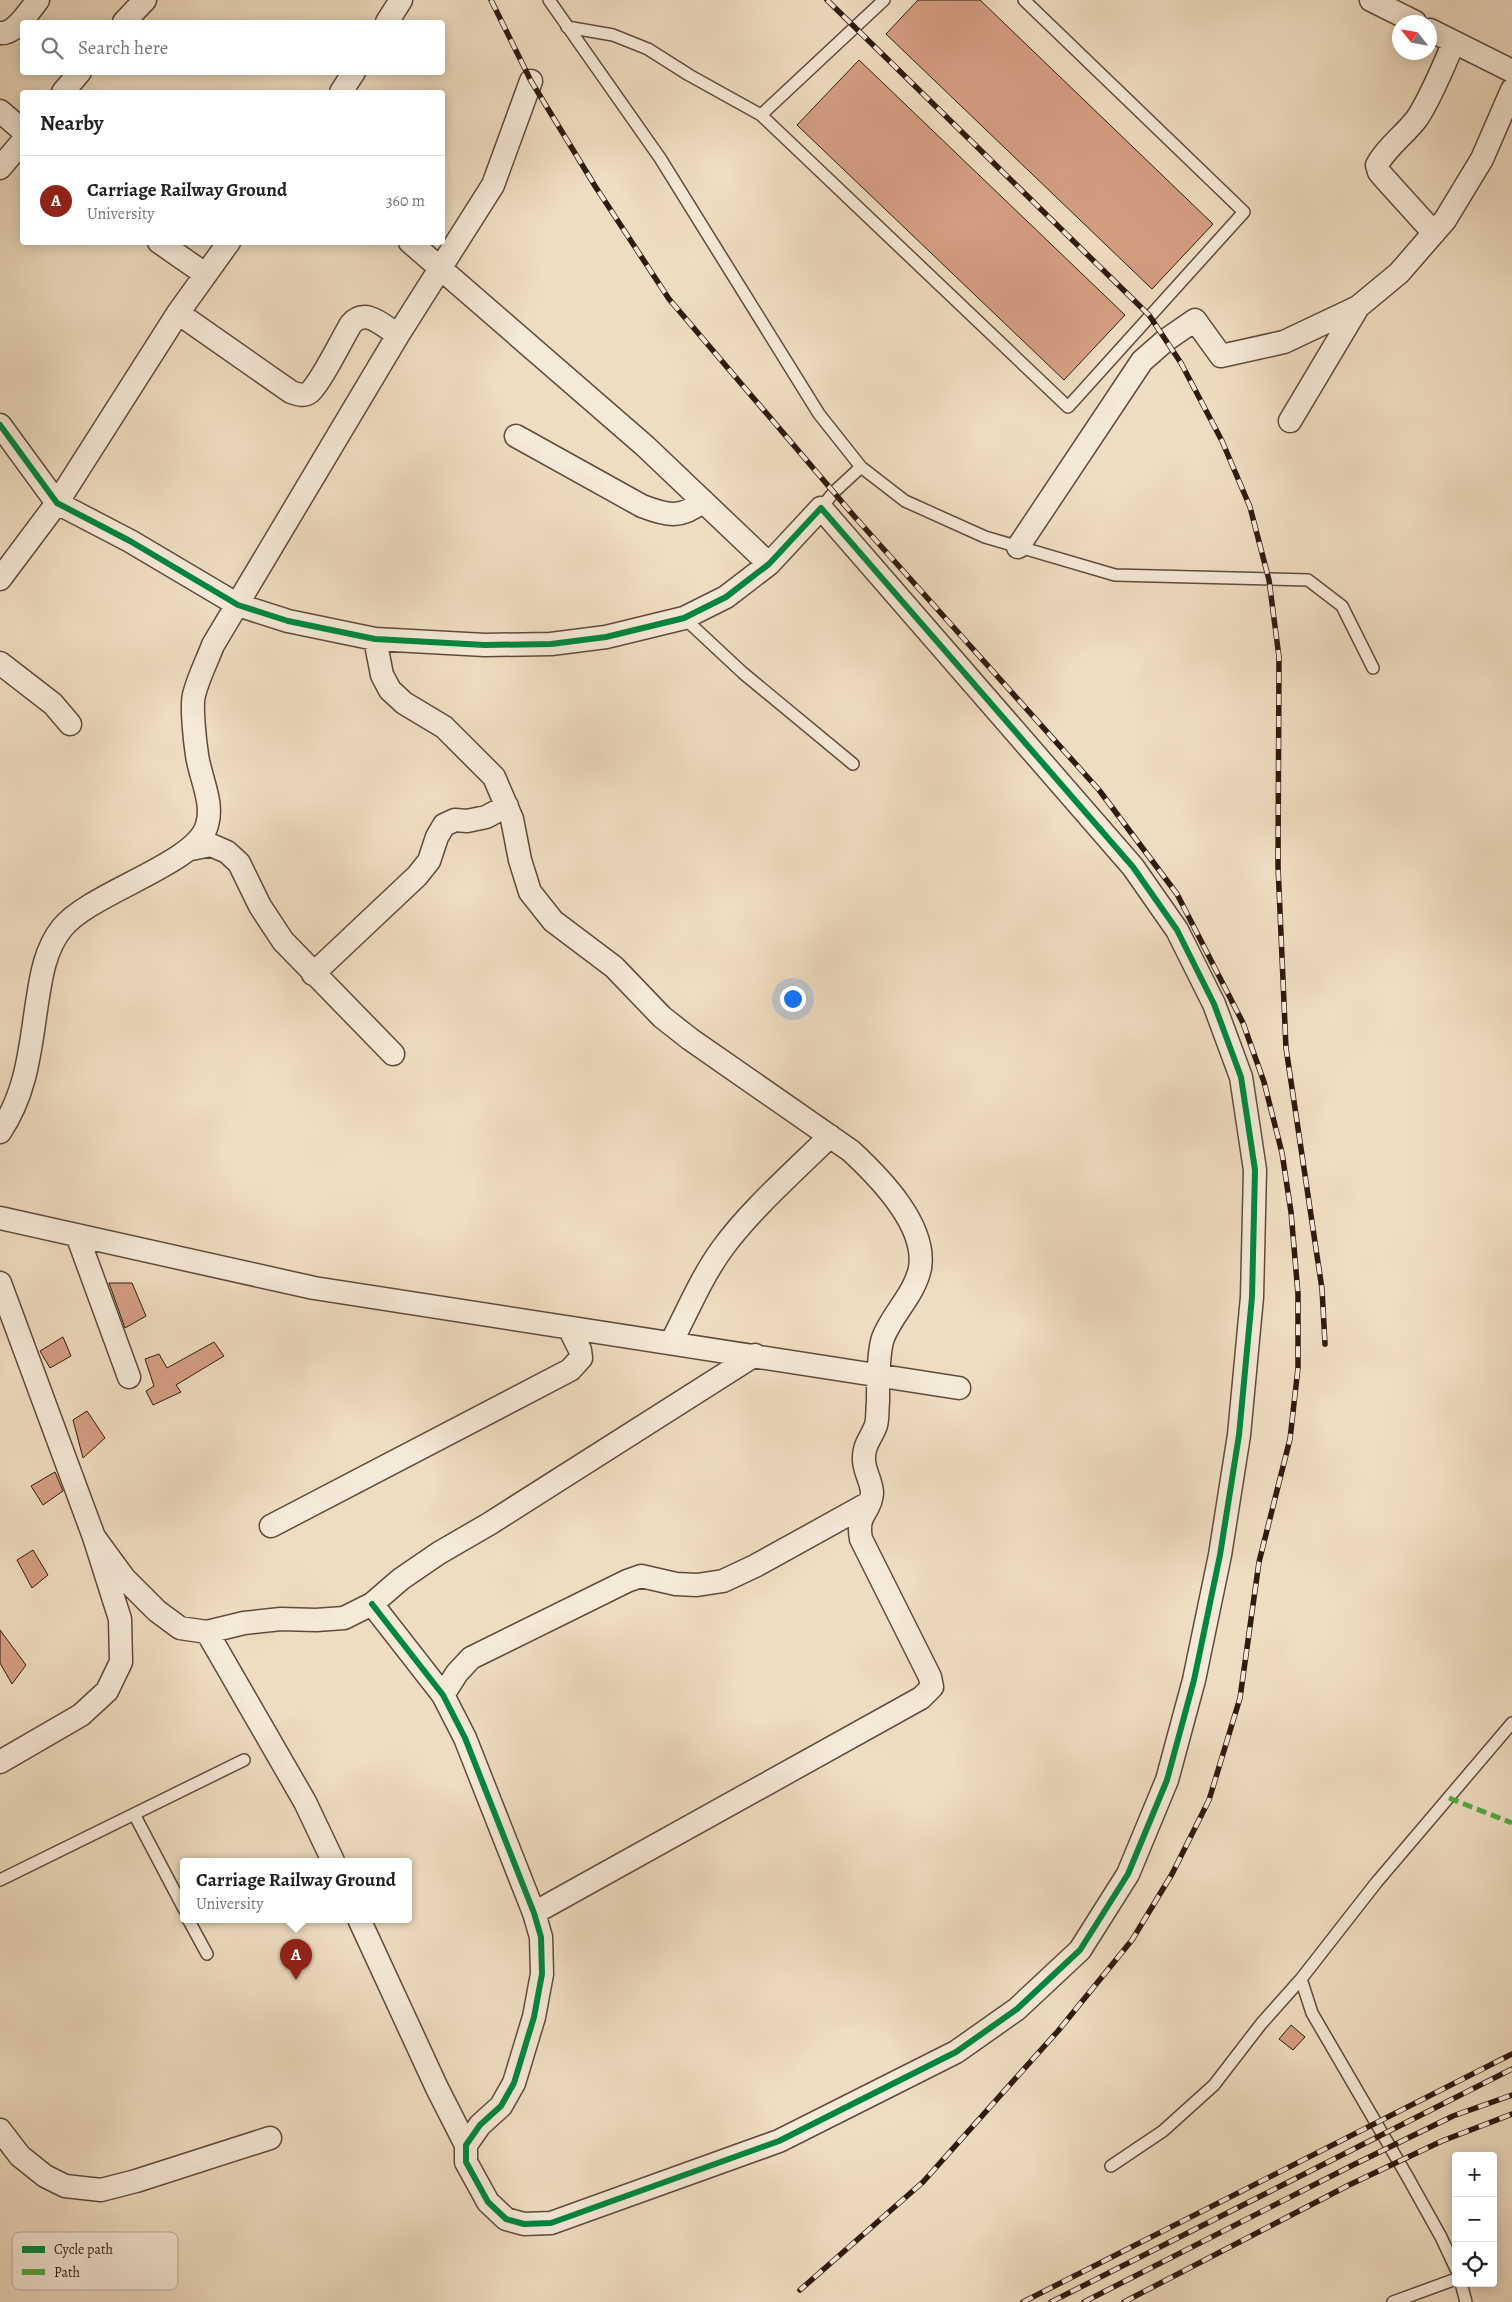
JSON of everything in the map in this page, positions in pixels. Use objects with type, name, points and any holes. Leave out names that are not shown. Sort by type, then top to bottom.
[{"type":"street","points":[[21,20],[38,0]]},
{"type":"street","points":[[126,20],[145,0]]},
{"type":"street","points":[[388,20],[401,0]]},
{"type":"street","points":[[1371,0],[1401,15]]},
{"type":"street","points":[[0,33],[5,34],[12,30],[20,21]]},
{"type":"street","points":[[1437,34],[1512,71]]},
{"type":"street","points":[[1434,233],[1379,172],[1377,165],[1382,156],[1417,118],[1433,89],[1454,42]]},
{"type":"street","points":[[65,90],[77,75]]},
{"type":"street","points":[[342,90],[352,75]]},
{"type":"street","points":[[191,849],[207,826],[207,800],[197,756],[194,696],[213,645],[292,510],[439,269],[493,185],[530,81]]},
{"type":"street","points":[[1018,547],[1142,361],[1166,340],[1195,320],[1221,356],[1284,342],[1358,307],[1399,273],[1444,220],[1482,159],[1512,90]]},
{"type":"street","points":[[0,111],[20,138]]},
{"type":"street","points":[[0,168],[20,143]]},
{"type":"street","points":[[163,245],[205,274]]},
{"type":"street","points":[[0,579],[57,503],[178,313],[227,245]]},
{"type":"street","points":[[413,245],[439,269],[561,370],[769,564]]},
{"type":"street","points":[[1290,421],[1358,307]]},
{"type":"street","points":[[178,313],[291,392],[301,395],[309,393],[317,383],[351,324],[357,317],[364,316],[370,318],[398,336]]},
{"type":"street","points":[[0,426],[57,503],[130,541],[238,605],[288,621],[375,639],[485,645],[551,644],[606,637],[684,618],[726,597],[769,564],[821,508],[1133,867],[1177,930],[1214,1004],[1241,1077],[1255,1170],[1252,1297],[1239,1435],[1220,1555],[1194,1680],[1167,1780],[1132,1865],[1080,1950],[1017,2009],[956,2052],[779,2141],[551,2223],[524,2224],[506,2218],[488,2202],[466,2162],[466,2145],[437,2088],[361,1923]]},
{"type":"street","points":[[516,436],[642,506],[660,513],[677,515],[690,511],[703,501]]},
{"type":"street","points":[[375,639],[382,675],[390,690],[404,703],[444,727],[494,776],[512,819],[520,860],[530,892],[553,921],[614,967],[662,1017],[690,1039],[851,1151],[872,1170],[898,1203],[912,1226],[919,1248],[920,1268],[909,1294],[883,1338],[880,1355],[876,1424],[865,1446],[864,1460],[872,1492],[869,1503],[858,1525],[861,1539],[930,1677],[932,1687],[928,1692],[534,1913]]},
{"type":"street","points":[[0,663],[53,704],[70,724]]},
{"type":"street","points":[[313,974],[417,876],[430,861],[437,837],[444,825],[455,820],[468,821],[486,817],[506,806]]},
{"type":"street","points":[[0,1132],[13,1112],[27,1069],[48,950],[61,928],[80,910],[191,849],[211,845],[227,852],[239,863],[260,906],[283,941],[392,1054]]},
{"type":"street","points":[[671,1343],[704,1277],[722,1248],[743,1223],[830,1136]]},
{"type":"street","points":[[0,1218],[314,1288],[959,1388]]},
{"type":"street","points":[[77,1236],[129,1377]]},
{"type":"street","points":[[0,1283],[94,1537],[120,1619],[121,1662],[107,1691],[81,1714],[0,1762]]},
{"type":"street","points":[[271,1526],[570,1370],[581,1358],[580,1350],[570,1328]]},
{"type":"street","points":[[94,1537],[124,1578],[157,1611],[180,1628],[207,1632],[254,1622],[344,1618],[372,1604],[401,1579],[439,1553],[537,1494],[755,1355]]},
{"type":"street","points":[[443,1695],[456,1673],[471,1658],[627,1580],[641,1576],[676,1584],[697,1585],[723,1581],[755,1566],[869,1503]]},
{"type":"street","points":[[372,1604],[443,1695],[466,1738],[534,1913],[540,1937],[542,1974],[534,2016],[514,2083],[501,2106],[480,2125],[466,2145]]},
{"type":"street","points":[[207,1632],[305,1802],[332,1858]]},
{"type":"street","points":[[0,2130],[20,2156],[45,2176],[65,2186],[101,2190],[136,2181],[270,2138]]},
{"type":"lane","points":[[550,0],[660,158],[819,414],[861,467],[905,501],[985,537],[1115,574],[1308,580],[1342,606],[1373,668]]},
{"type":"lane","points":[[761,116],[884,0]]},
{"type":"lane","points":[[567,27],[613,35],[648,49],[761,116],[1068,407],[1244,212],[1024,0]]},
{"type":"lane","points":[[821,508],[834,492],[861,467]]},
{"type":"lane","points":[[684,618],[743,673],[854,764]]},
{"type":"lane","points":[[1111,2166],[1163,2131],[1214,2085],[1261,2024],[1301,1979],[1376,1883],[1512,1723]]},
{"type":"lane","points":[[0,1880],[244,1760]]},
{"type":"lane","points":[[134,1814],[180,1902]]},
{"type":"lane","points":[[190,1923],[206,1954]]},
{"type":"lane","points":[[1301,1979],[1312,2013],[1407,2176],[1452,2260]]},
{"type":"lane","points":[[1393,2302],[1452,2281]]},
{"type":"lane","points":[[1462,2287],[1466,2302]]},
{"type":"building","points":[[918,0],[980,0],[1213,224],[1152,289],[886,34]]},
{"type":"building","points":[[859,60],[1125,315],[1064,380],[797,125]]},
{"type":"building","points":[[109,1283],[132,1283],[146,1316],[125,1328]]},
{"type":"building","points":[[63,1337],[71,1356],[50,1368],[40,1351]]},
{"type":"building","points":[[214,1342],[224,1356],[176,1385],[181,1392],[153,1405],[146,1391],[154,1386],[145,1359],[159,1354],[167,1368]]},
{"type":"building","points":[[87,1411],[105,1438],[83,1458],[73,1420]]},
{"type":"building","points":[[55,1472],[63,1491],[43,1505],[31,1486]]},
{"type":"building","points":[[33,1550],[48,1575],[32,1588],[17,1560]]},
{"type":"building","points":[[0,1630],[26,1665],[12,1684],[0,1663]]},
{"type":"building","points":[[1291,2025],[1305,2037],[1293,2050],[1279,2039]]},
{"type":"railway","points":[[491,0],[531,81],[595,186],[669,299],[854,516],[1099,790],[1177,894],[1243,1023],[1264,1082],[1282,1153],[1291,1212],[1298,1294],[1298,1368],[1290,1439],[1259,1562],[1240,1698],[1209,1800],[1172,1874],[1132,1940],[1058,2031],[923,2182],[800,2290]]},
{"type":"railway","points":[[827,0],[1149,315],[1181,363],[1222,441],[1250,507],[1269,580],[1279,657],[1278,866],[1286,1048],[1322,1289],[1325,1344]]},
{"type":"railway","points":[[1023,2302],[1512,2054]]},
{"type":"railway","points":[[1051,2302],[1512,2069]]},
{"type":"railway","points":[[1084,2302],[1453,2116],[1512,2095]]},
{"type":"railway","points":[[1124,2302],[1349,2185],[1442,2141],[1512,2114]]},
{"type":"marked path","points":[[1449,1798],[1512,1823]]},
{"type":"cycle path","points":[[0,425],[57,503],[130,541],[238,605],[288,621],[375,639],[485,645],[551,644],[606,637],[684,618],[726,597],[769,564],[821,508],[1133,867],[1177,930],[1214,1004],[1241,1077],[1255,1170],[1252,1297],[1239,1435],[1220,1555],[1194,1680],[1167,1780],[1128,1874],[1080,1950],[1017,2009],[956,2052],[779,2141],[551,2223],[524,2224],[506,2219],[488,2202],[466,2162],[466,2145],[480,2125],[501,2106],[514,2083],[534,2017],[542,1974],[541,1937],[534,1913],[465,1738],[443,1695],[372,1604]]},
{"type":"place","name":"Carriage Railway Ground","points":[[296,1980]]}]
